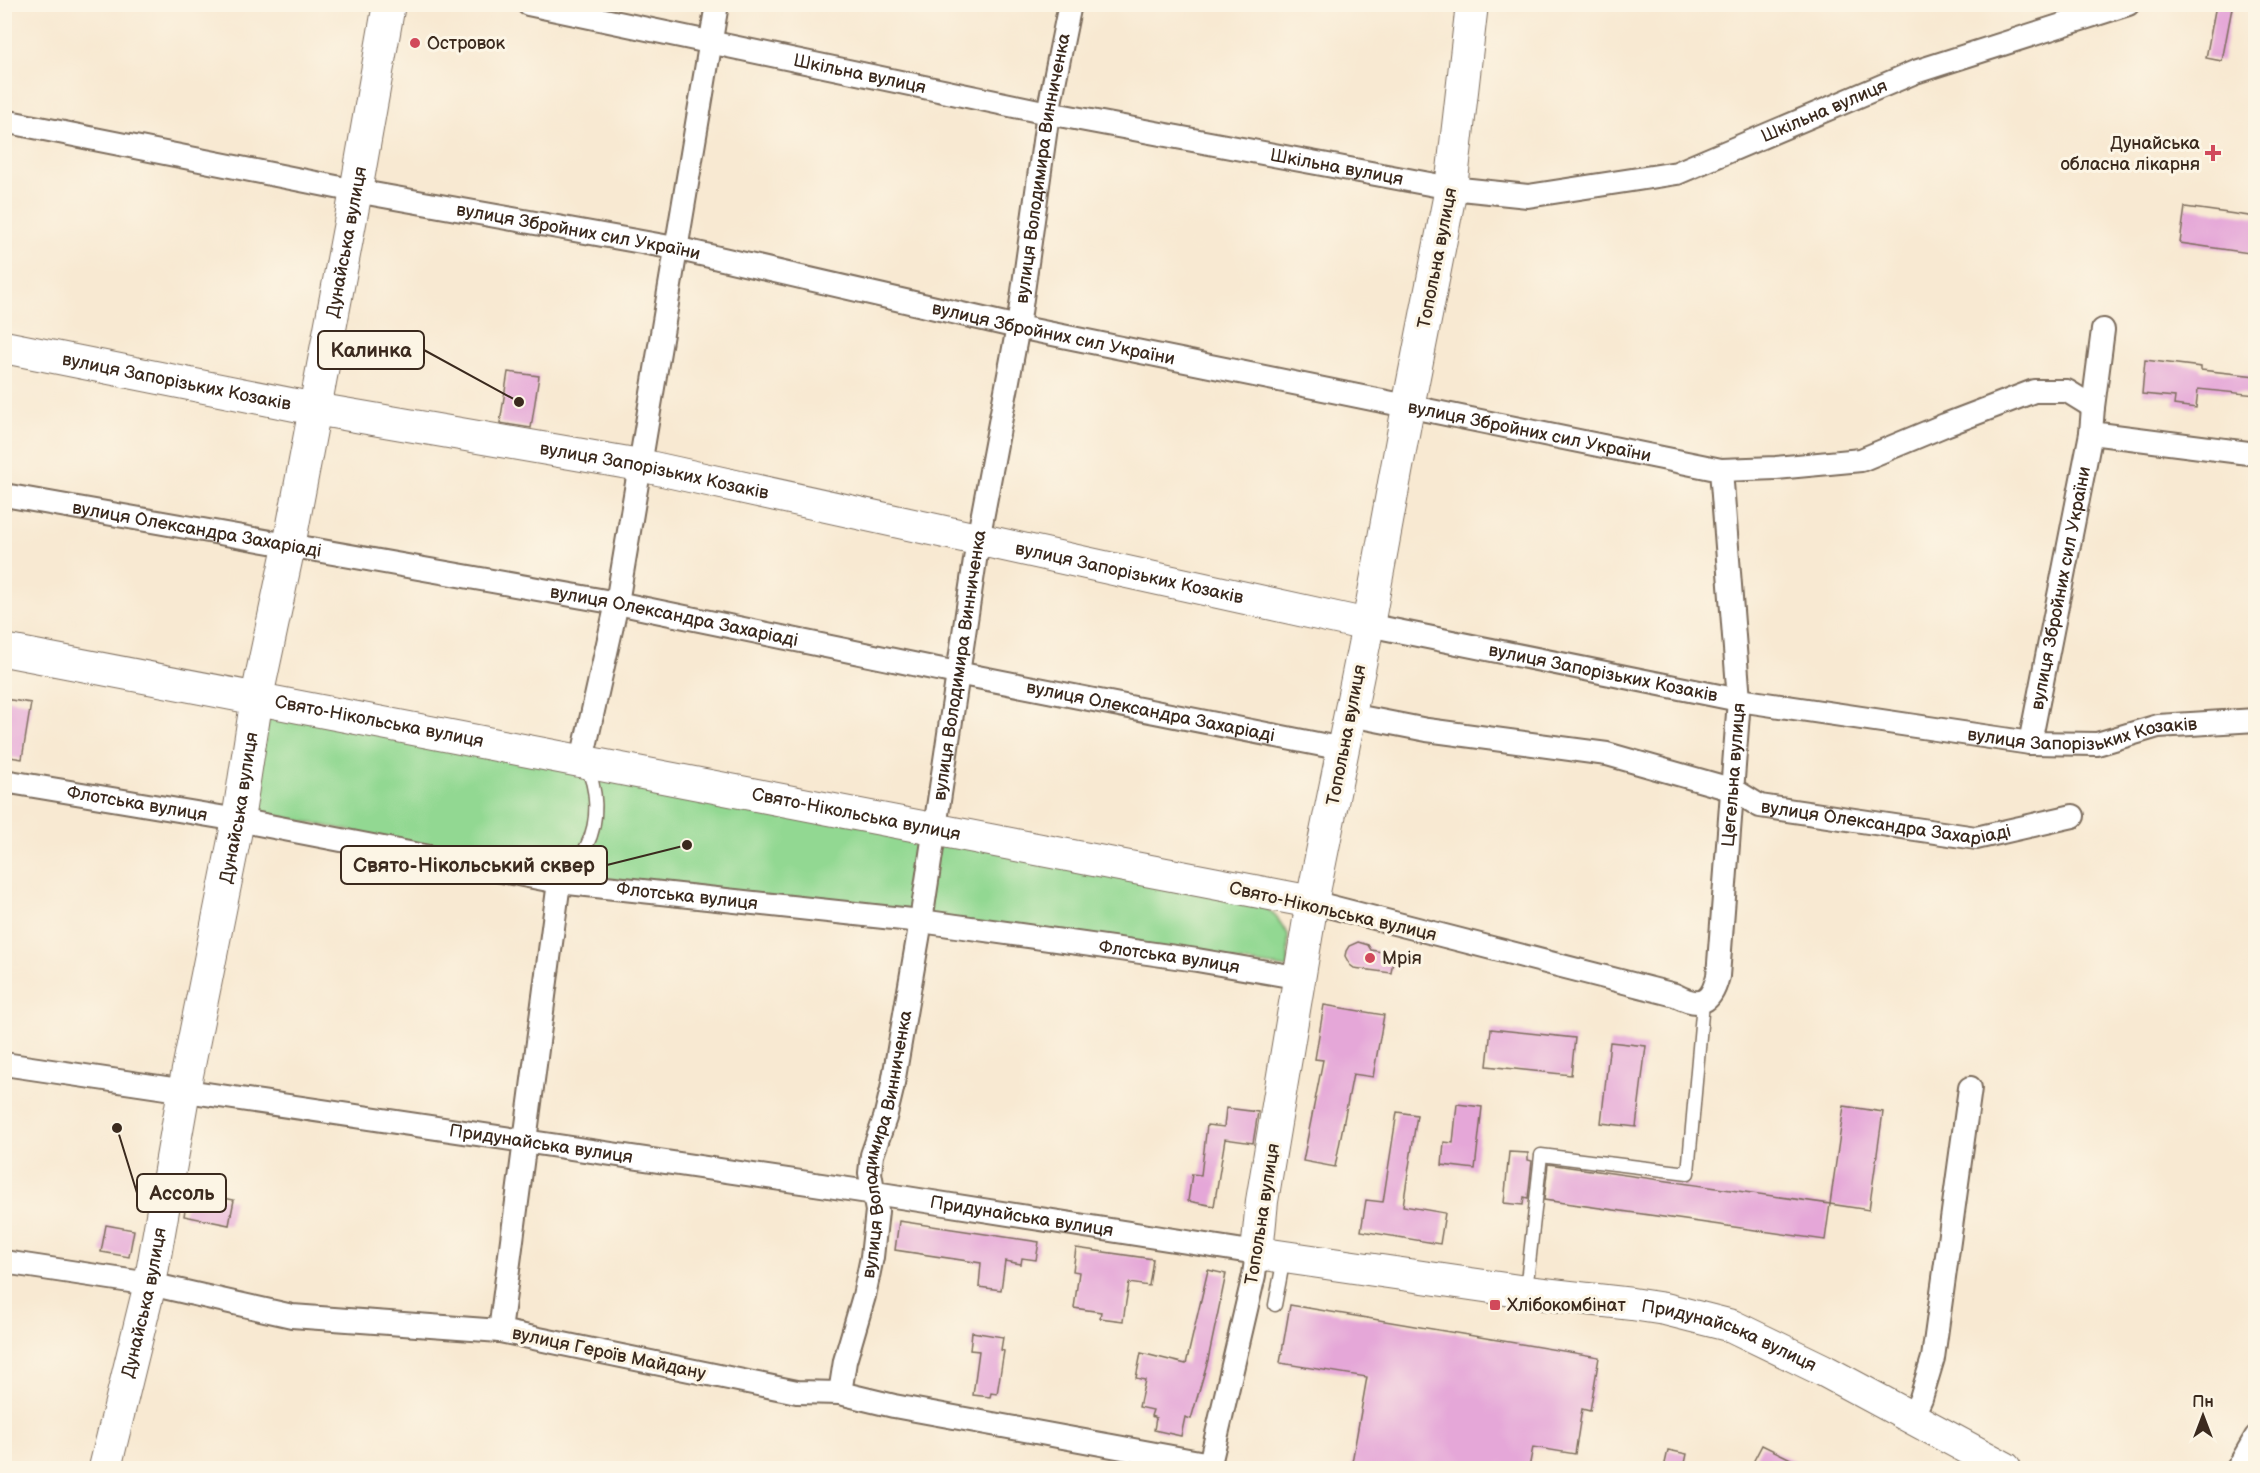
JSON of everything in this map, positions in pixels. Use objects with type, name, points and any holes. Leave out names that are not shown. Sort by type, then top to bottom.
[{"type":"main road","name":"Дунайська вулиця","points":[[105,1468],[150,1284],[184,1090],[238,820],[257,697],[289,546],[356,191],[388,4]]},
{"type":"main road","name":"Топольна вулиця","points":[[1270,1256],[1262,1201],[1312,902],[1368,625],[1451,188],[1472,4]]},
{"type":"main road","name":"вулиця Запорізьких Козаків","points":[[4,347],[315,409],[640,465],[1368,625]]},
{"type":"main road","name":"Свято-Нікольська вулиця","points":[[4,650],[1312,902]]},
{"type":"main road","name":"Придунайська вулиця","points":[[1270,1256],[1654,1308],[1732,1326],[1788,1352],[2005,1468]]},
{"type":"street","name":"Шкільна вулиця","points":[[528,4],[1048,113],[1451,188],[1528,196],[1677,173],[1915,72],[2128,4]]},
{"type":"street","points":[[582,760],[617,603],[717,4]]},
{"type":"street","name":"вулиця Володимира Винниченка","points":[[840,1393],[845,1361],[864,1296],[872,1257],[877,1226],[875,1193],[870,1173],[872,1155],[889,1103],[921,921],[978,540],[1018,327],[1048,113],[1070,4]]},
{"type":"street","name":"вулиця Збройних сил України","points":[[4,121],[356,191],[675,248],[1018,327],[1721,470],[1776,468],[1861,460],[2034,391],[2067,391],[2092,407]]},
{"type":"street","name":"вулиця Збройних сил України","points":[[2030,743],[2091,433],[2092,407],[2103,330]]},
{"type":"street","points":[[2091,433],[2256,454]]},
{"type":"street","name":"Цегельна вулиця","points":[[1703,1002],[1714,994],[1718,976],[1734,790],[1739,700],[1721,470]]},
{"type":"street","name":"вулиця Олександра Захаріаді","points":[[4,495],[617,603],[1343,749]]},
{"type":"street","name":"вулиця Запорізьких Козаків","points":[[1368,625],[1739,700],[2030,743],[2097,744],[2158,726],[2256,720]]},
{"type":"street","name":"вулиця Олександра Захаріаді","points":[[1350,715],[1427,730],[1607,754],[1734,790],[1760,806],[1976,838],[2073,816]]},
{"type":"street","name":"Флотська вулиця","points":[[4,781],[238,820],[559,882],[921,921],[1197,960],[1301,978]]},
{"type":"street","points":[[500,1331],[559,882]]},
{"type":"street","name":"Свято-Нікольська вулиця","points":[[1312,902],[1675,995],[1688,1001],[1703,1002]]},
{"type":"street","name":"Придунайська вулиця","points":[[4,1064],[875,1193],[1270,1256]]},
{"type":"street","points":[[1912,1418],[1921,1398],[1933,1358],[1970,1088]]},
{"type":"street","name":"Топольна вулиця","points":[[1209,1466],[1254,1275],[1270,1256]]},
{"type":"street","name":"вулиця Героїв Майдану","points":[[4,1262],[150,1284],[292,1316],[500,1331],[797,1392],[840,1393],[894,1406],[1209,1466]]},
{"type":"street","points":[[2238,1468],[2256,1437]]},
{"type":"lane","points":[[559,882],[574,866],[588,845],[593,825],[596,796],[590,774],[582,760]]},
{"type":"lane","points":[[1526,1292],[1541,1155],[1688,1173],[1703,1002]]},
{"type":"lane","points":[[1270,1256],[1275,1305]]},
{"type":"green space","points":[[282,715],[1253,899],[1275,915],[1288,934],[1288,968],[548,871],[252,811],[269,717]]},
{"type":"building","points":[[2216,5],[2232,8],[2222,61],[2206,58]]},
{"type":"building","points":[[2185,207],[2256,217],[2256,254],[2180,243]]},
{"type":"building","points":[[2145,360],[2201,367],[2201,370],[2256,376],[2256,395],[2198,389],[2196,408],[2174,405],[2175,397],[2142,394]]},
{"type":"building","points":[[508,372],[539,376],[531,428],[500,423]]},
{"type":"building","points":[[4,699],[31,703],[22,759],[4,756]]},
{"type":"building","name":"Мрія","points":[[1358,942],[1368,945],[1371,950],[1394,954],[1391,973],[1354,968],[1350,965],[1345,956],[1346,951],[1349,946]]},
{"type":"building","points":[[1324,1005],[1384,1015],[1373,1077],[1353,1074],[1335,1167],[1303,1161],[1323,1060],[1315,1059]]},
{"type":"building","points":[[1491,1029],[1575,1038],[1571,1075],[1487,1066]]},
{"type":"building","points":[[1610,1042],[1646,1046],[1636,1127],[1601,1123]]},
{"type":"building","points":[[1457,1104],[1482,1107],[1475,1169],[1442,1165],[1444,1142],[1453,1143]]},
{"type":"building","points":[[1844,1106],[1883,1112],[1869,1210],[1830,1204]]},
{"type":"building","points":[[1226,1108],[1258,1112],[1253,1143],[1225,1139],[1214,1206],[1188,1201],[1192,1174],[1201,1175],[1207,1125],[1224,1127]]},
{"type":"building","points":[[1397,1112],[1417,1115],[1403,1206],[1445,1213],[1440,1244],[1361,1231],[1366,1200],[1383,1202]]},
{"type":"building","points":[[1509,1152],[1528,1153],[1528,1160],[1532,1161],[1528,1198],[1524,1197],[1523,1205],[1504,1203]]},
{"type":"building","points":[[1548,1164],[1830,1204],[1825,1240],[1544,1200]]},
{"type":"building","points":[[188,1191],[234,1200],[229,1225],[184,1216]]},
{"type":"building","points":[[899,1221],[1039,1242],[1036,1260],[1022,1258],[1021,1264],[1005,1261],[1001,1290],[979,1287],[981,1263],[895,1250]]},
{"type":"building","points":[[106,1225],[134,1230],[129,1257],[101,1252]]},
{"type":"building","points":[[1076,1248],[1153,1259],[1149,1286],[1129,1283],[1123,1321],[1100,1318],[1101,1312],[1074,1308],[1079,1272],[1073,1271]]},
{"type":"building","points":[[1208,1270],[1226,1274],[1208,1360],[1191,1419],[1185,1417],[1181,1436],[1154,1430],[1156,1418],[1151,1416],[1153,1410],[1139,1407],[1145,1380],[1136,1378],[1141,1353],[1186,1364]]},
{"type":"building","points":[[1290,1305],[1599,1357],[1590,1411],[1582,1409],[1575,1454],[1533,1447],[1529,1468],[1351,1468],[1367,1377],[1280,1363]]},
{"type":"building","points":[[972,1332],[1003,1337],[1001,1350],[1004,1351],[997,1394],[991,1393],[990,1397],[973,1395],[979,1351],[970,1350]]},
{"type":"building","points":[[1762,1445],[1809,1468],[1750,1468]]},
{"type":"building","points":[[1668,1450],[1687,1454],[1684,1468],[1664,1468]]},
{"type":"place","name":"Островок","points":[[415,43]]},
{"type":"place","name":"Дунайська обласна лікарня","points":[[2213,153]]},
{"type":"place","name":"Калинка","points":[[519,402]]},
{"type":"place","name":"Свято-Нікольський сквер","points":[[687,845]]},
{"type":"place","name":"Мрія","points":[[1370,958]]},
{"type":"place","name":"Ассоль","points":[[117,1128]]},
{"type":"place","name":"Хлібокомбінат","points":[[1495,1305]]}]
